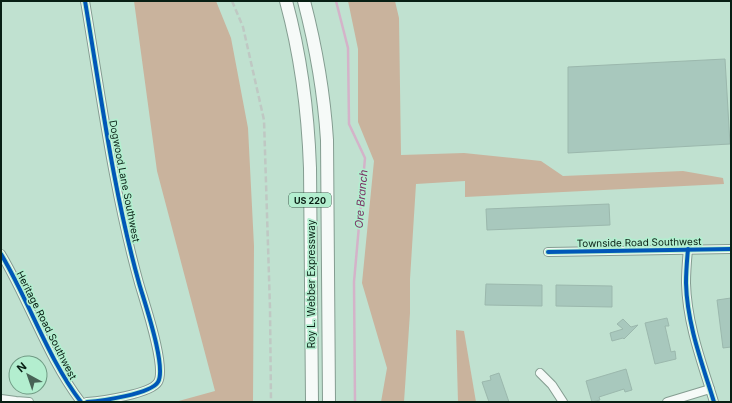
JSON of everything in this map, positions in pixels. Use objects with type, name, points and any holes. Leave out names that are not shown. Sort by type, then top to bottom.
[{"type":"highway","name":"Roy L. Webber Expressway","points":[[286,1],[299,56],[308,130],[310,168],[312,402]]},
{"type":"highway","name":"Roy L. Webber Expressway","points":[[304,1],[312,33],[325,107],[329,402]]},
{"type":"street","name":"Dogwood Lane Southwest","points":[[85,1],[119,205],[128,245],[159,356],[161,375],[159,382],[152,388],[128,396],[104,401],[87,402]]},
{"type":"street","points":[[688,249],[686,282],[689,313],[693,333],[714,402]]},
{"type":"street","name":"Townside Road Southwest","points":[[548,252],[731,249]]},
{"type":"street","name":"Heritage Road Southwest","points":[[1,254],[12,272],[39,330],[72,390],[81,402]]},
{"type":"street","points":[[540,373],[552,385],[563,402]]},
{"type":"street","points":[[667,402],[710,389]]},
{"type":"street","points":[[1,399],[16,402],[29,402]]},
{"type":"shaded area","points":[[134,1],[216,1],[231,38],[248,128],[254,246],[253,402],[175,402],[215,391],[157,171]]},
{"type":"shaded area","points":[[348,1],[395,1],[399,18],[401,155],[464,153],[541,161],[563,176],[683,171],[723,178],[724,184],[465,197],[465,181],[416,184],[404,402],[381,402],[387,368],[362,283],[374,161],[358,122],[358,49]]},
{"type":"shaded area","points":[[456,330],[464,331],[476,402],[458,402]]},
{"type":"building","points":[[725,59],[730,144],[568,153],[568,67]]},
{"type":"building","points":[[609,204],[610,225],[487,230],[486,209]]},
{"type":"building","points":[[486,284],[542,285],[542,306],[485,305]]},
{"type":"building","points":[[556,285],[612,286],[612,307],[556,306]]},
{"type":"building","points":[[731,298],[731,347],[723,348],[717,300]]},
{"type":"building","points":[[667,318],[669,326],[665,326],[671,352],[675,351],[676,359],[655,364],[645,323]]},
{"type":"building","points":[[623,319],[631,327],[638,325],[624,339],[612,341],[610,333],[623,329],[617,324]]},
{"type":"building","points":[[626,369],[632,390],[625,392],[624,389],[599,397],[600,400],[592,402],[586,381]]},
{"type":"building","points":[[499,373],[509,402],[489,402],[482,382],[491,380],[490,376]]},
{"type":"waterway","name":"Ore Branch","points":[[336,1],[348,48],[349,124],[365,158],[354,282],[355,402]]},
{"type":"railway","points":[[232,1],[243,27],[264,120],[270,308],[271,402]]},
{"type":"cycle path","points":[[85,1],[102,107],[122,213],[139,283],[150,318],[160,363],[158,382],[154,386],[125,396],[87,402]]},
{"type":"cycle path","points":[[688,249],[686,283],[689,313],[696,343],[714,402]]},
{"type":"cycle path","points":[[548,252],[731,249]]},
{"type":"cycle path","points":[[1,254],[49,349],[69,385],[81,402]]}]
